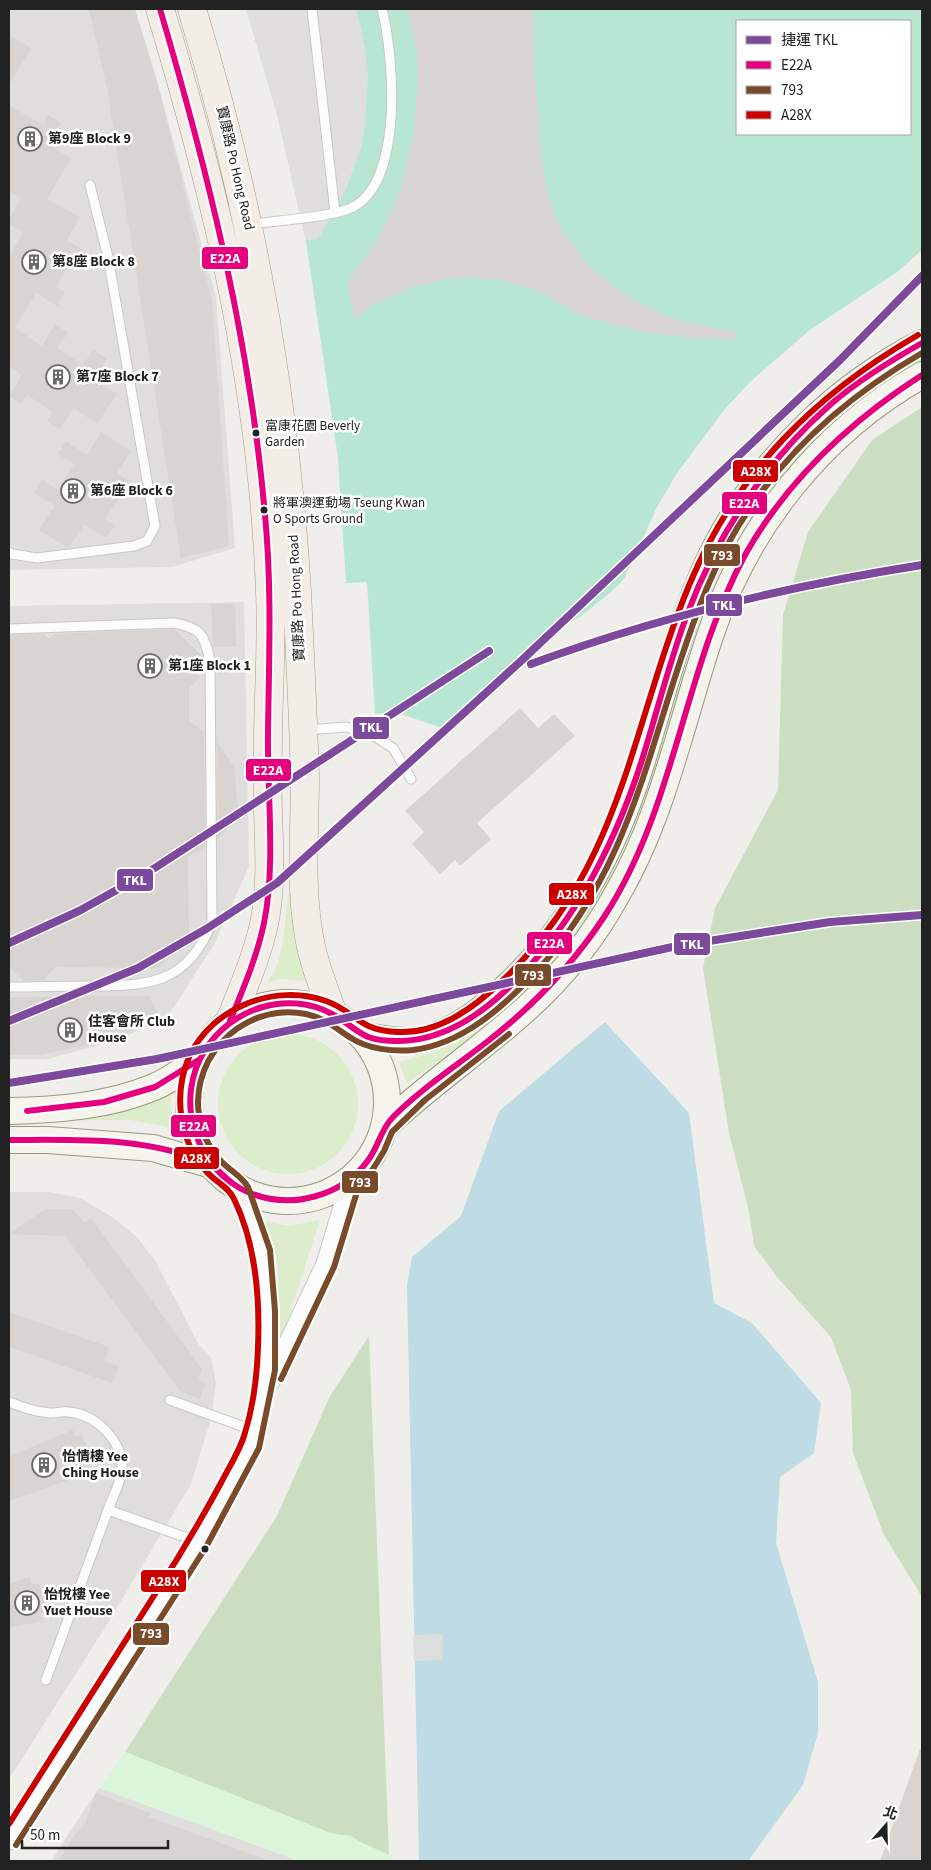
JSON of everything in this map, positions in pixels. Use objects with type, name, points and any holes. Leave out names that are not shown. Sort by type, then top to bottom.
[{"type":"main road","name":"寶康路 Po Hong Road","points":[[160,9],[199,144],[235,292],[248,367],[265,518],[270,594],[267,792],[270,882],[264,925],[253,962],[230,1021]]},
{"type":"main road","name":"寶康路 Po Hong Road","points":[[192,9],[229,137],[249,225],[263,297],[284,440],[292,516],[304,730],[304,883],[308,931],[316,967],[333,1014]]},
{"type":"main road","points":[[360,1035],[413,1041],[449,1030],[496,998],[544,950],[578,905],[593,880],[619,827],[640,770],[682,628],[706,566],[724,531],[748,494],[799,433],[848,390],[922,343]]},
{"type":"main road","points":[[384,1127],[419,1094],[528,1007],[587,942],[617,896],[650,827],[710,635],[733,577],[746,552],[784,493],[822,452],[872,408],[922,376]]},
{"type":"main road","points":[[280,1003],[307,1005],[333,1014],[360,1035],[375,1055],[384,1078],[387,1103],[384,1127],[377,1146],[366,1163],[352,1177],[326,1193],[299,1200],[267,1198],[238,1187],[212,1165],[194,1136],[190,1117],[191,1079],[197,1061],[206,1046],[230,1021],[254,1009],[280,1003]]},
{"type":"main road","points":[[9,1111],[41,1110],[104,1102],[155,1087],[197,1061]]},
{"type":"main road","points":[[9,1140],[68,1141],[153,1148],[212,1165]]},
{"type":"street","points":[[264,1395],[326,1264],[352,1177]]},
{"type":"street","points":[[9,1840],[198,1542],[251,1445],[264,1395],[269,1354],[267,1310],[261,1254],[238,1187]]},
{"type":"lane","points":[[312,9],[335,212]]},
{"type":"lane","points":[[249,225],[335,212],[353,206],[368,194],[377,178],[385,154],[390,128],[393,77],[391,51],[382,9]]},
{"type":"lane","points":[[9,552],[37,558],[134,546],[147,541],[155,526],[108,257],[90,185]]},
{"type":"lane","points":[[9,629],[174,623],[194,627],[205,639],[210,660],[212,903],[212,922],[203,944],[190,960],[151,982],[124,986],[9,987]]},
{"type":"lane","points":[[304,730],[346,727],[371,734],[393,748],[411,779]]},
{"type":"lane","points":[[170,1400],[255,1431]]},
{"type":"lane","points":[[9,1402],[28,1410],[76,1414],[90,1418],[107,1431],[118,1449],[122,1470],[46,1680]]},
{"type":"lane","points":[[108,1510],[198,1542]]},
{"type":"shaded area","name":"富康花園 Beverly Garden","points":[[9,9],[134,9],[157,81],[216,297],[235,548],[172,567],[9,570]]},
{"type":"shaded area","points":[[246,9],[357,9],[366,54],[368,78],[365,125],[361,148],[345,192],[318,239],[306,241],[277,114]]},
{"type":"shaded area","points":[[244,602],[249,866],[215,943],[168,1016],[118,1040],[48,1059],[9,1059],[9,606]]},
{"type":"shaded area","points":[[9,1192],[49,1192],[80,1198],[114,1218],[137,1237],[156,1262],[199,1345],[211,1357],[216,1383],[212,1415],[191,1484],[106,1626],[9,1779]]},
{"type":"shaded area","points":[[9,1376],[48,1390],[31,1436],[9,1428]]},
{"type":"shaded area","points":[[99,1788],[299,1861],[51,1861]]},
{"type":"green space","name":"將軍澳運動場 Tseung Kwan O Sports Ground","points":[[246,9],[922,9],[922,250],[896,273],[811,329],[751,381],[724,410],[677,473],[657,507],[624,579],[580,617],[545,634],[442,728],[398,713],[375,714],[367,582],[346,583],[338,458],[306,241],[277,114]]},
{"type":"green space","points":[[922,355],[922,364],[792,471],[628,853],[578,936],[522,996],[462,1045],[407,1083],[399,1062],[435,1052],[455,1041],[600,891],[614,866],[637,814],[656,761],[695,637],[710,598],[727,560],[746,525],[768,491],[793,459],[822,428],[856,398]]},
{"type":"green space","points":[[922,407],[922,1597],[884,1535],[853,1453],[851,1390],[831,1337],[777,1277],[754,1246],[749,1211],[729,1133],[703,968],[715,908],[778,790],[783,615],[808,532],[872,440]]},
{"type":"green space","points":[[288,894],[294,894],[308,981],[280,979],[267,983],[278,963],[281,952]]},
{"type":"green space","points":[[288,1034],[302,1035],[315,1039],[338,1054],[353,1077],[357,1090],[357,1118],[353,1131],[338,1154],[315,1169],[302,1173],[288,1174],[274,1173],[261,1169],[238,1154],[223,1131],[219,1118],[218,1104],[219,1090],[223,1077],[238,1054],[261,1039],[274,1035]]},
{"type":"green space","points":[[170,1092],[173,1128],[131,1120],[9,1121]]},
{"type":"green space","points":[[320,1220],[282,1338],[277,1336],[277,1285],[264,1221],[289,1226]]},
{"type":"green space","points":[[369,1336],[389,1855],[351,1836],[333,1834],[125,1752],[277,1516],[330,1396]]},
{"type":"green space","points":[[125,1752],[333,1834],[351,1836],[389,1855],[396,1861],[300,1861],[99,1788]]},
{"type":"water","points":[[605,1022],[689,1113],[714,1303],[752,1323],[821,1403],[814,1453],[780,1477],[776,1543],[818,1682],[818,1733],[803,1785],[748,1861],[419,1861],[407,1285],[412,1257],[461,1216],[499,1111]]},
{"type":"pier","points":[[442,1634],[443,1660],[414,1661],[413,1635]]},
{"type":"building","points":[[89,9],[135,9],[157,81],[212,301],[229,546],[181,558],[107,88]]},
{"type":"building","points":[[408,9],[533,9],[534,70],[542,160],[547,194],[561,228],[588,265],[623,294],[663,315],[685,322],[736,332],[736,339],[696,339],[637,331],[582,316],[534,289],[499,280],[478,278],[455,278],[412,287],[372,306],[354,319],[348,282],[378,238],[391,212],[401,186],[414,132],[418,76],[416,48]]},
{"type":"building","points":[[9,35],[31,48],[9,85]]},
{"type":"building","points":[[9,105],[43,125],[48,115],[61,123],[48,145],[71,158],[47,199],[80,217],[67,240],[88,253],[81,266],[72,261],[56,287],[65,292],[57,306],[36,293],[15,328],[42,346],[55,324],[68,333],[57,348],[83,365],[93,350],[107,359],[93,379],[117,394],[97,424],[74,408],[60,429],[47,421],[53,412],[27,395],[21,404],[9,396],[22,375],[9,366],[9,257],[23,232],[9,224],[9,219],[21,198],[9,191]]},
{"type":"building","name":"第6座 Block 6","points":[[101,432],[131,451],[117,473],[138,487],[130,499],[122,494],[105,519],[114,525],[106,538],[84,525],[68,548],[39,530],[55,506],[34,493],[42,480],[58,490],[74,464],[58,454],[66,441],[87,455]]},
{"type":"building","points":[[211,604],[235,604],[236,647],[213,647]]},
{"type":"building","points":[[174,629],[201,655],[189,666],[200,677],[189,688],[189,721],[204,731],[205,847],[188,857],[189,937],[158,968],[56,967],[43,980],[24,981],[9,967],[9,635],[44,634],[49,639],[54,634]]},
{"type":"building","points":[[520,708],[538,728],[554,714],[575,736],[477,823],[491,839],[460,866],[455,860],[440,874],[412,844],[424,832],[405,811]]},
{"type":"building","points":[[217,742],[234,766],[238,811],[224,833],[218,838]]},
{"type":"building","name":"住客會所 Club House","points":[[149,996],[161,1019],[102,1042],[40,1055],[9,1055],[9,997]]},
{"type":"building","points":[[45,1209],[72,1209],[85,1223],[91,1218],[202,1369],[198,1380],[206,1383],[200,1399],[180,1391],[65,1236],[9,1234]]},
{"type":"building","points":[[9,1312],[109,1347],[105,1361],[119,1366],[112,1383],[9,1347]]},
{"type":"building","name":"怡情樓 Yee Ching House","points":[[73,1430],[75,1437],[82,1435],[93,1464],[86,1466],[88,1473],[9,1501],[9,1456]]},
{"type":"building","name":"怡悅樓 Yee Yuet House","points":[[30,1577],[32,1585],[39,1583],[48,1612],[40,1614],[42,1621],[9,1628],[9,1584]]},
{"type":"building","points":[[920,1749],[922,1750],[922,1861],[880,1861]]},
{"type":"building","points":[[96,1793],[150,1813],[149,1817],[265,1859],[264,1861],[58,1861],[77,1832],[85,1824]]},
{"type":"metro line","name":"TKL","points":[[9,1021],[138,968],[206,929],[277,883],[521,661],[840,360],[922,276]]},
{"type":"metro line","name":"TKL","points":[[531,664],[627,632],[724,605],[822,583],[922,565]]},
{"type":"metro line","name":"TKL","points":[[9,943],[79,911],[147,873],[489,651]]},
{"type":"metro line","name":"TKL","points":[[9,1083],[157,1059],[677,946],[830,922],[922,915]]},
{"type":"transit line","name":"E22A","points":[[160,9],[211,196],[238,323],[258,450],[269,569],[268,755],[270,877],[268,901],[258,948],[230,1021]]},
{"type":"transit line","name":"A28X","points":[[9,1824],[190,1538],[237,1454],[250,1415],[257,1370],[258,1328],[257,1291],[252,1253],[234,1199],[206,1171],[197,1159],[190,1145],[181,1117],[181,1086],[184,1072],[189,1057],[199,1040],[213,1025],[229,1013],[247,1004],[266,998],[286,995],[306,996],[326,1001],[345,1010],[366,1025],[385,1031],[398,1032],[428,1029],[442,1024],[468,1009],[503,980],[543,936],[575,890],[600,842],[619,792],[670,637],[690,583],[709,543],[731,506],[755,472],[783,440],[813,411],[845,383],[880,358],[918,335]]},
{"type":"transit line","name":"E22A","points":[[922,343],[887,364],[831,404],[786,449],[747,499],[714,554],[688,612],[630,795],[603,857],[588,886],[551,941],[505,991],[482,1010],[456,1026],[428,1037],[413,1040],[398,1041],[368,1037],[332,1014],[315,1007],[297,1004],[279,1004],[262,1007],[230,1023],[216,1035],[200,1059],[193,1079],[190,1100],[192,1121],[203,1151],[215,1168],[231,1183],[250,1193],[266,1198],[283,1200],[316,1196],[345,1182],[358,1172],[369,1159],[389,1122],[404,1106],[505,1028],[566,968],[604,917],[628,875],[648,830],[707,645],[724,599],[745,555],[781,501],[822,454],[870,412],[922,375]]},
{"type":"transit line","name":"793","points":[[16,1845],[206,1547],[259,1448],[275,1370],[275,1311],[270,1250],[248,1187],[217,1157],[208,1143],[202,1128],[198,1104],[201,1081],[209,1060],[222,1042],[239,1027],[260,1017],[282,1012],[306,1014],[319,1018],[365,1045],[405,1051],[431,1046],[448,1040],[480,1022],[509,999],[535,973],[570,929],[598,884],[620,838],[639,790],[687,641],[706,590],[724,552],[744,517],[794,453],[822,425],[853,399],[922,353]]},
{"type":"transit line","name":"793","points":[[281,1379],[334,1267],[360,1182],[373,1169],[384,1151],[392,1132],[425,1100],[509,1034]]},
{"type":"transit line","name":"E22A","points":[[27,1111],[104,1102],[155,1087],[197,1061]]},
{"type":"transit line","name":"E22A","points":[[9,1140],[85,1140],[137,1144],[187,1156],[210,1165],[231,1182]]},
{"type":"place","name":"第9座 Block 9","points":[[30,139]]},
{"type":"place","name":"第8座 Block 8","points":[[34,262]]},
{"type":"place","name":"第7座 Block 7","points":[[58,377]]},
{"type":"place","name":"富康花園 Beverly Garden","points":[[256,433]]},
{"type":"place","name":"第6座 Block 6","points":[[73,491]]},
{"type":"place","name":"將軍澳運動場 Tseung Kwan O Sports Ground","points":[[264,510]]},
{"type":"place","name":"第1座 Block 1","points":[[150,666]]},
{"type":"place","name":"住客會所 Club House","points":[[70,1030]]},
{"type":"place","name":"怡情樓 Yee Ching House","points":[[44,1465]]},
{"type":"place","name":"怡悅樓 Yee Yuet House","points":[[27,1603]]}]
